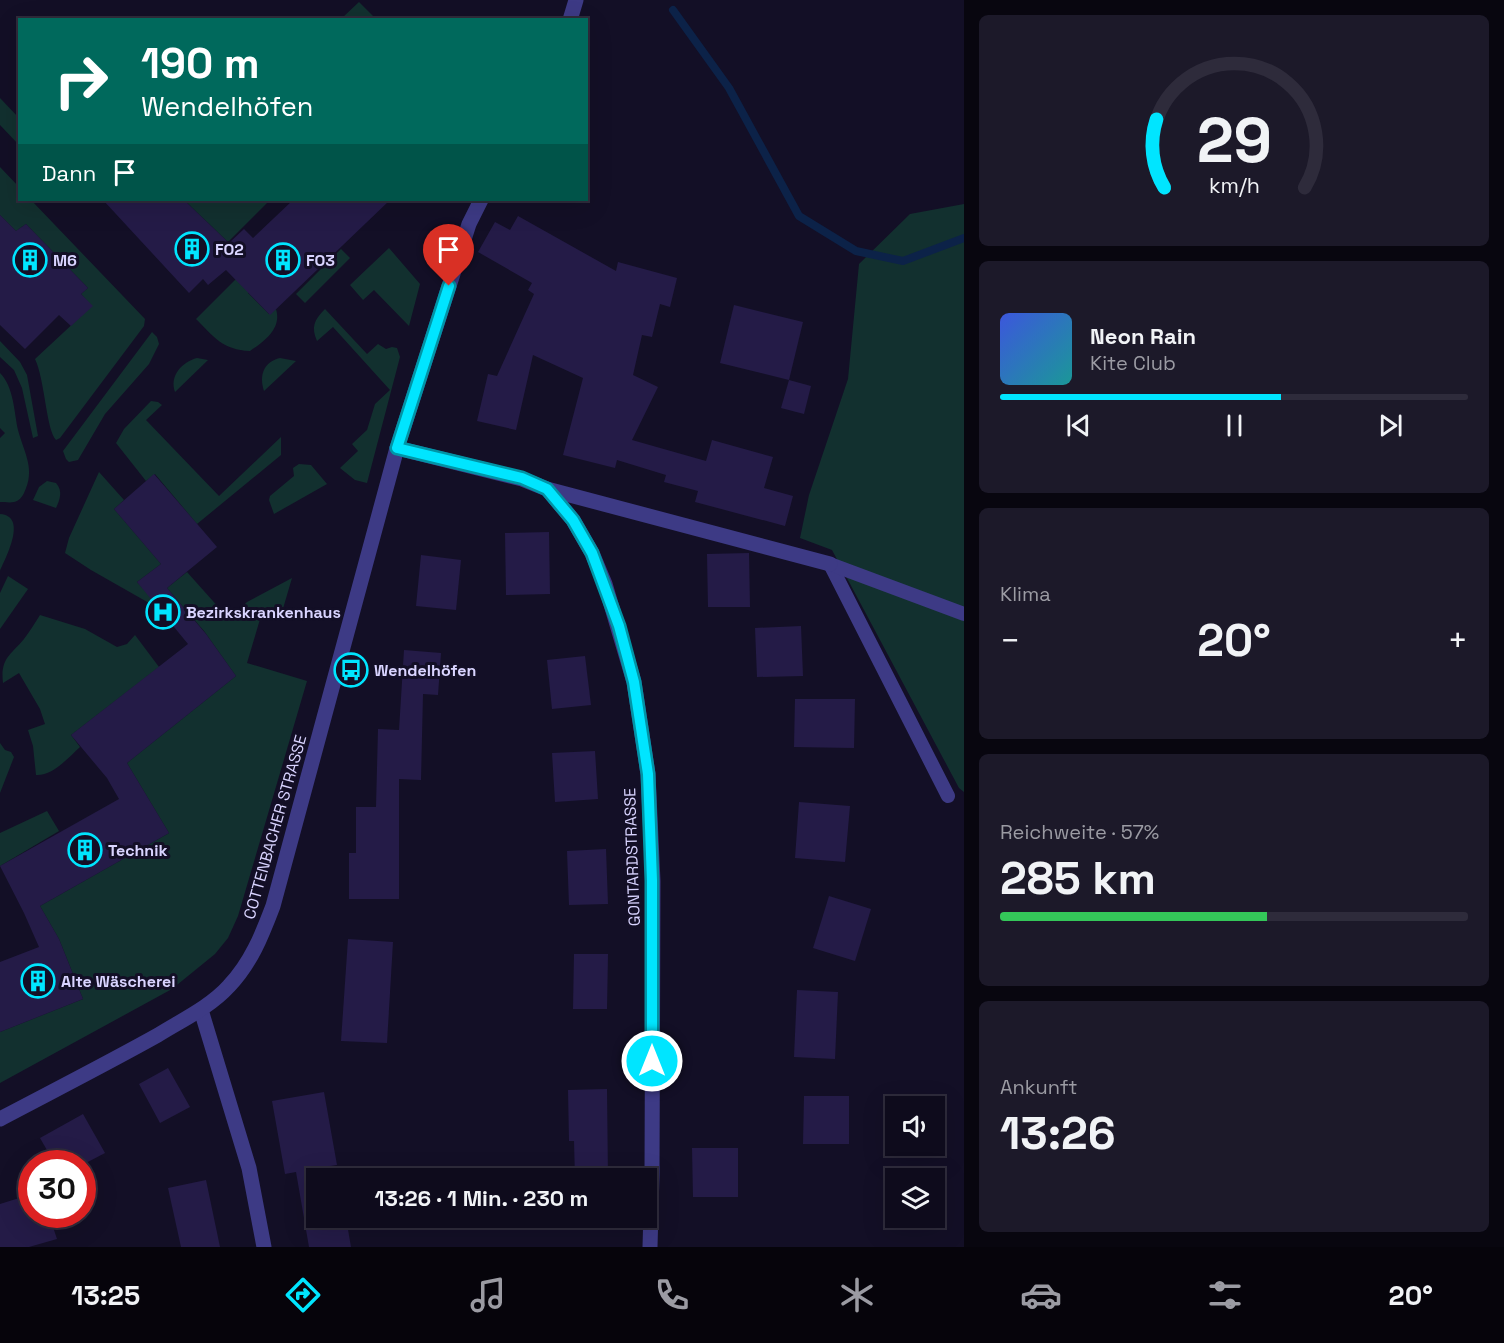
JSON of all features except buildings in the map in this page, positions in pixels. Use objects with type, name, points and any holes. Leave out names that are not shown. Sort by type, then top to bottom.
[{"type":"street","points":[[571,18],[576,0]]},
{"type":"street","points":[[397,448],[469,224],[481,201]]},
{"type":"street","name":"GONTARDSTRASSE","points":[[397,448],[522,478],[547,489],[830,564]]},
{"type":"street","name":"COTTENBACHER STRASSE","points":[[0,1119],[201,1010],[228,987],[246,965],[261,939],[273,906],[397,448]]},
{"type":"street","name":"GONTARDSTRASSE","points":[[547,489],[573,520],[592,553],[604,584],[634,682],[648,774],[652,881],[650,1247]]},
{"type":"street","points":[[201,1010],[249,1168],[264,1247]]},
{"type":"lane","points":[[830,564],[964,614]]},
{"type":"lane","points":[[830,564],[948,796]]},
{"type":"green space","points":[[359,2],[375,18],[342,18]]},
{"type":"green space","points":[[0,98],[18,117],[18,144],[0,125]]},
{"type":"green space","points":[[0,167],[18,186],[18,201],[32,201],[145,319],[144,326],[60,438],[56,440],[50,426],[35,359],[92,306],[81,294],[88,288],[26,224],[16,231],[0,215]]},
{"type":"green space","points":[[185,201],[269,201],[228,242]]},
{"type":"green space","points":[[964,204],[964,792],[959,788],[832,550],[800,538],[809,495],[848,379],[859,264],[910,214]]},
{"type":"green space","points":[[389,248],[420,284],[409,326],[374,290],[363,300],[350,285]]},
{"type":"green space","points":[[341,249],[350,258],[305,303],[296,294]]},
{"type":"green space","points":[[242,273],[254,286],[248,293],[269,314],[276,309],[277,316],[277,322],[271,333],[250,351],[226,345],[214,337],[196,319]]},
{"type":"green space","points":[[325,309],[367,354],[378,344],[386,349],[397,348],[400,357],[367,483],[355,480],[340,468],[358,451],[352,444],[367,430],[375,404],[390,390],[333,327],[317,341],[314,332],[315,324]]},
{"type":"green space","points":[[152,332],[159,344],[149,364],[105,414],[78,460],[69,462],[63,451]]},
{"type":"green space","points":[[0,341],[20,362],[27,375],[38,436],[33,438],[22,388],[14,370],[0,357]]},
{"type":"green space","points":[[197,358],[208,360],[175,392],[174,380],[178,370]]},
{"type":"green space","points":[[280,358],[296,361],[264,391],[262,375],[264,370],[274,360]]},
{"type":"green space","points":[[0,373],[11,392],[18,430],[29,469],[24,493],[19,500],[12,502],[0,502],[0,438],[5,433],[0,428]]},
{"type":"green space","points":[[151,401],[162,405],[146,420],[219,496],[281,437],[281,455],[197,524],[155,474],[146,481],[116,443],[124,429]]},
{"type":"green space","points":[[299,464],[311,465],[327,484],[274,514],[269,500],[270,496],[294,476],[293,468]]},
{"type":"green space","points":[[99,472],[124,500],[114,509],[161,564],[137,582],[153,600],[149,603],[65,553],[69,538]]},
{"type":"green space","points":[[47,481],[56,483],[60,489],[60,498],[56,508],[33,500],[39,487]]},
{"type":"green space","points":[[0,514],[8,516],[13,522],[14,529],[10,547],[0,571]]},
{"type":"green space","points":[[187,572],[229,619],[247,602],[292,578],[282,612],[276,613],[263,609],[247,663],[307,681],[238,916],[228,938],[215,954],[172,989],[0,1083],[0,1032],[83,999],[59,939],[40,906],[169,833],[127,763],[236,676],[204,631],[167,588]]},
{"type":"green space","points":[[8,576],[28,589],[0,629],[0,593]]},
{"type":"green space","points":[[40,615],[85,629],[117,647],[127,644],[135,635],[159,667],[71,735],[80,747],[66,761],[48,772],[36,775],[33,746],[28,730],[45,724],[40,709],[19,673],[3,683],[3,668]]},
{"type":"green space","points":[[0,743],[14,757],[0,793]]},
{"type":"green space","points":[[47,811],[59,831],[0,866],[0,833]]},
{"type":"waterway","points":[[673,10],[729,88],[799,216],[856,251],[903,261],[964,238]]},
{"type":"place","name":"FO2","points":[[192,249]]},
{"type":"place","name":"M6","points":[[30,260]]},
{"type":"place","name":"FO3","points":[[283,260]]},
{"type":"place","name":"Bezirkskrankenhaus","points":[[163,612]]},
{"type":"place","name":"Wendelhöfen","points":[[351,670]]},
{"type":"place","name":"Technik","points":[[85,850]]},
{"type":"place","name":"Alte Wäscherei","points":[[38,981]]},
{"type":"route","points":[[449,286],[397,448],[522,478],[547,489],[573,520],[592,553],[619,626],[634,682],[648,774],[652,881],[652,1061]]}]
